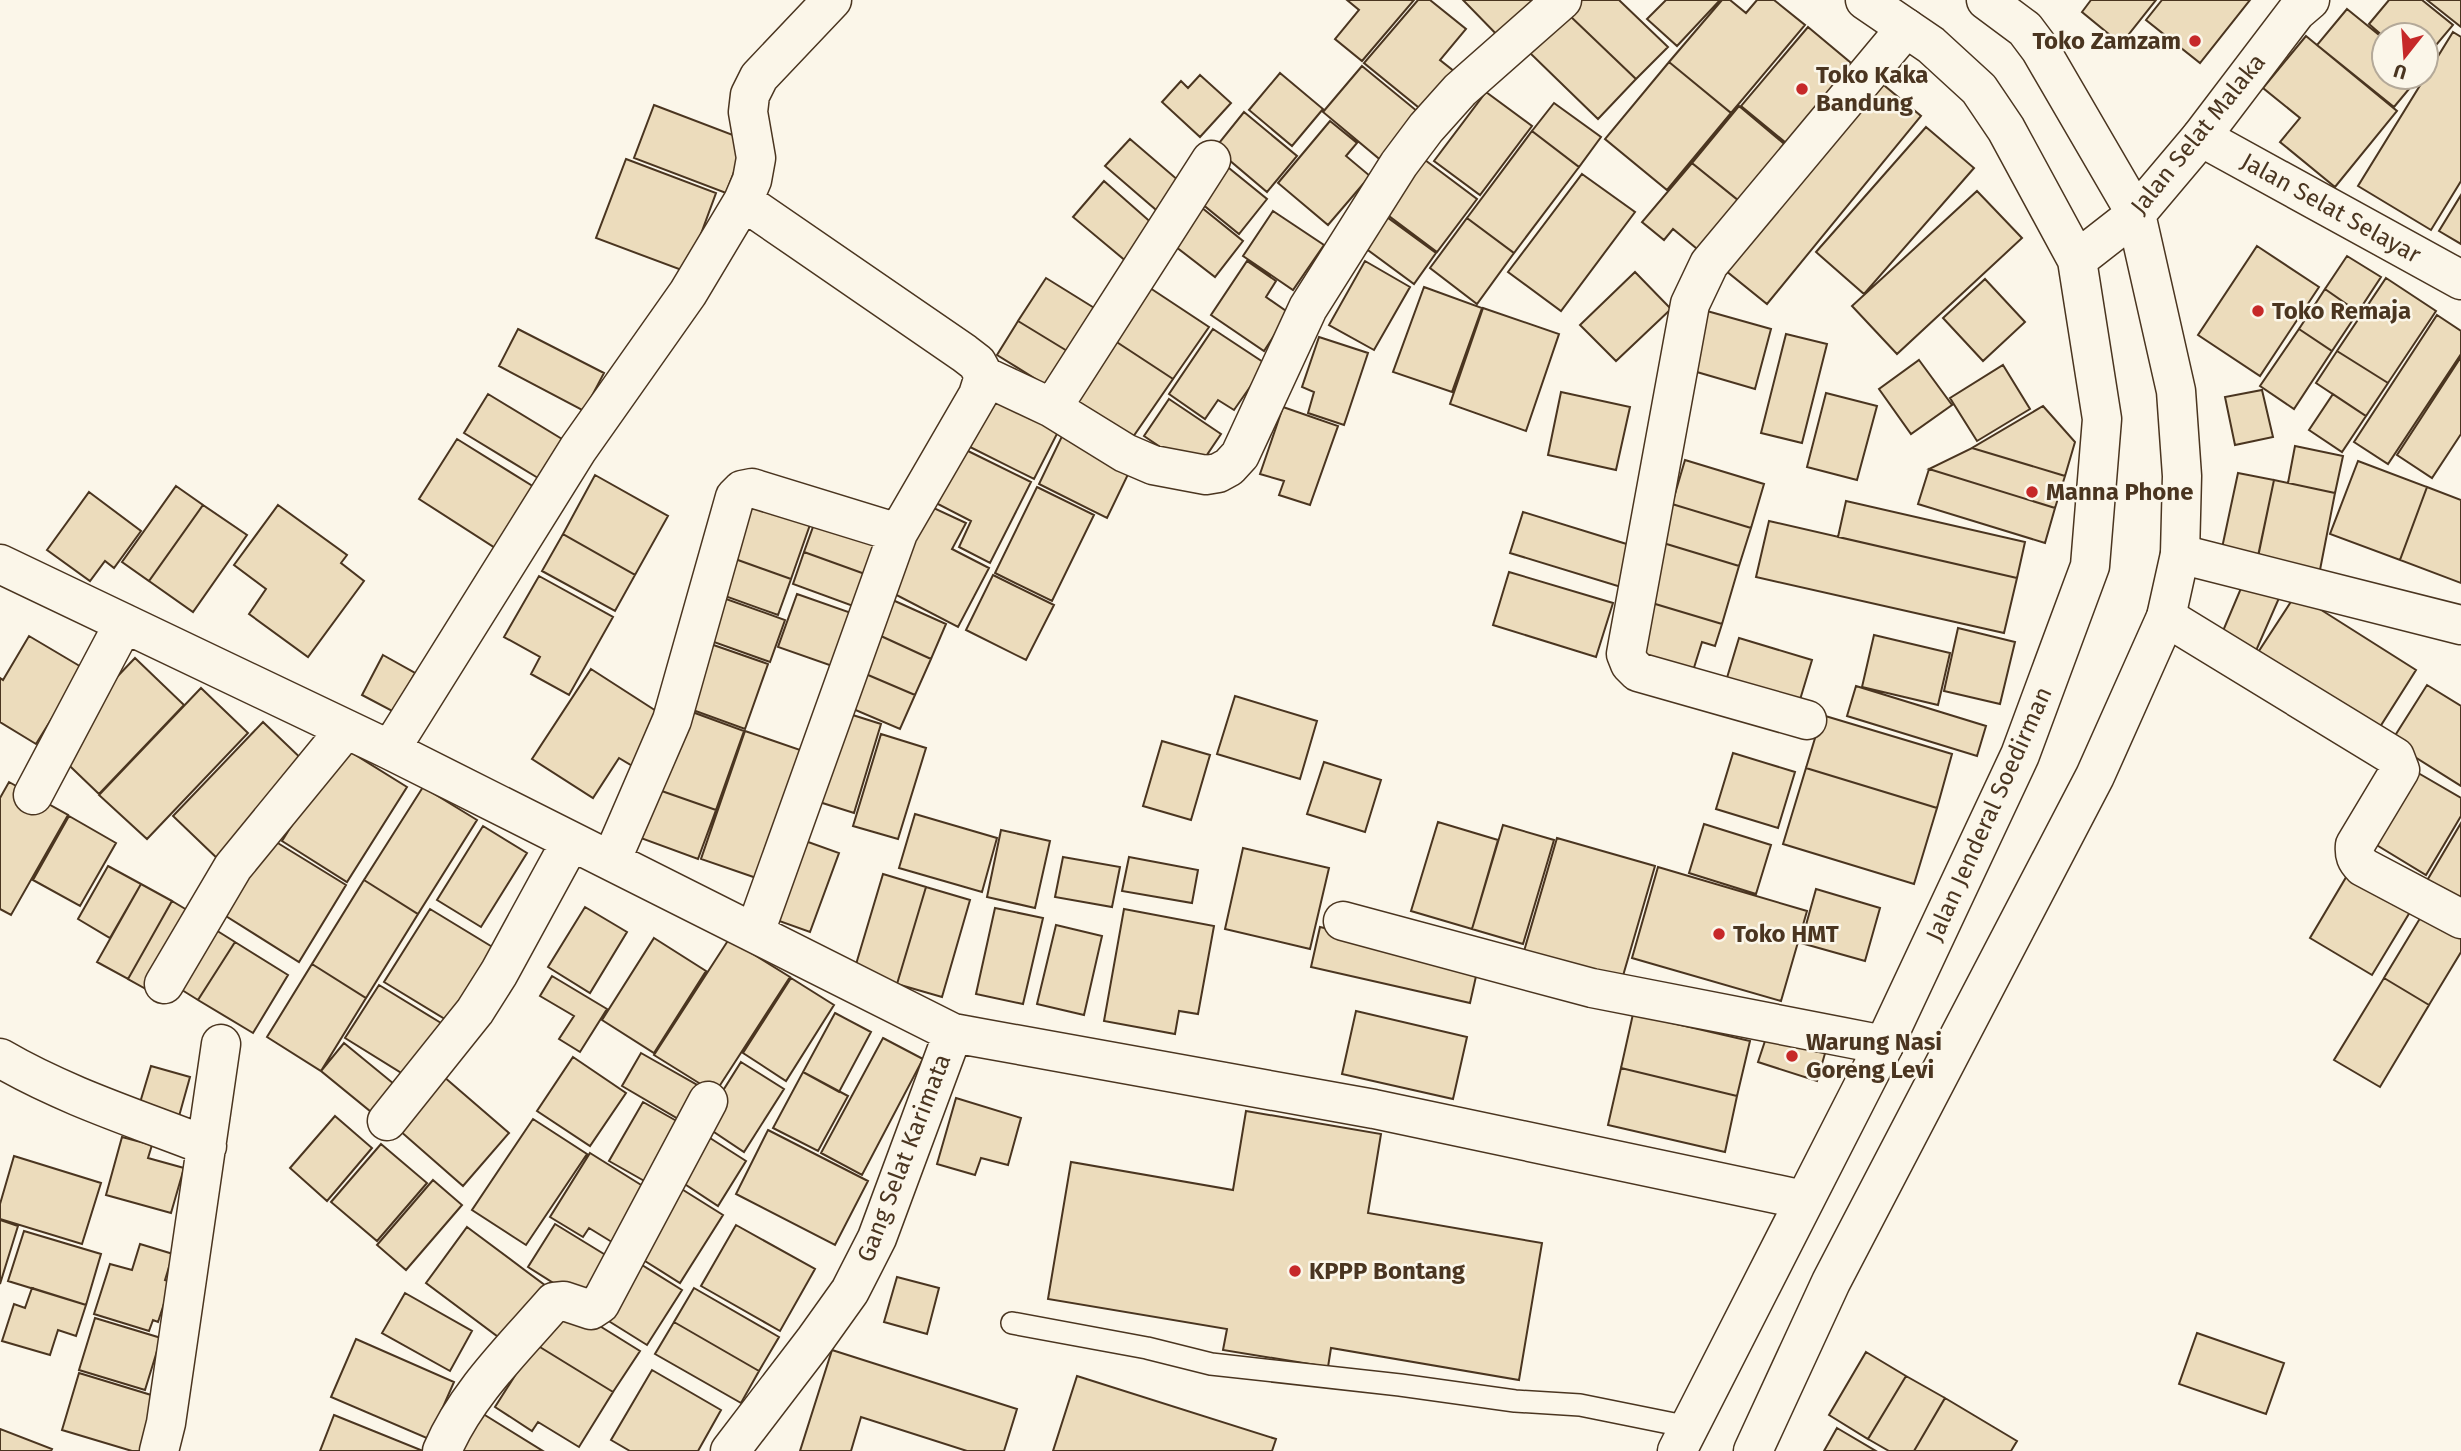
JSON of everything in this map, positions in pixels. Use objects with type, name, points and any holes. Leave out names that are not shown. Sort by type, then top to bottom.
[{"type":"street","points":[[390,750],[578,449],[688,293],[743,201],[752,180],[756,158],[748,112],[751,95],[759,77],[832,0]]},
{"type":"street","points":[[743,201],[964,352],[977,363],[984,376],[1052,408],[1125,453],[1153,465],[1206,475],[1218,473],[1229,467],[1240,455],[1308,308],[1399,164],[1460,90],[1562,0]]},
{"type":"street","name":"Jalan Jenderal Soedirman","points":[[1683,1439],[1884,1045],[2020,755],[2090,566],[2102,419],[2077,260],[2006,129],[1979,89],[1931,45],[1865,0]]},
{"type":"street","points":[[1753,1451],[1831,1282],[2095,776],[2166,617],[2180,554],[2182,476],[2176,391],[2136,214],[2040,49],[2025,29],[1986,0]]},
{"type":"street","name":"Jalan Selat Malaka","points":[[2077,260],[2136,214],[2201,137],[2297,12],[2310,0]]},
{"type":"street","points":[[1807,720],[1638,672],[1630,664],[1626,654],[1690,303],[1709,264],[1906,28]]},
{"type":"street","name":"Jalan Selat Selayar","points":[[2201,137],[2461,280]]},
{"type":"street","points":[[1052,408],[1211,160]]},
{"type":"street","points":[[755,932],[898,533],[978,395],[984,376]]},
{"type":"street","points":[[611,861],[672,720],[735,497],[742,490],[752,488],[898,533]]},
{"type":"street","points":[[2180,554],[2461,625]]},
{"type":"street","points":[[0,564],[390,750],[953,1033],[1374,1109],[1804,1200]]},
{"type":"street","points":[[2166,617],[2395,757],[2400,770],[2355,845],[2354,854],[2363,867],[2461,919]]},
{"type":"street","points":[[33,795],[124,623]]},
{"type":"street","points":[[164,984],[233,867],[346,729]]},
{"type":"street","points":[[387,1121],[475,1011],[499,973],[571,841]]},
{"type":"street","points":[[1343,921],[1592,988],[1884,1045]]},
{"type":"street","name":"Gang Selat Karimata","points":[[730,1451],[850,1291],[877,1238],[953,1033]]},
{"type":"street","points":[[159,1451],[170,1398],[221,1044]]},
{"type":"street","points":[[0,1058],[31,1076],[66,1091],[208,1146]]},
{"type":"street","points":[[442,1451],[471,1401],[554,1302],[564,1301],[591,1310],[600,1304],[708,1101]]},
{"type":"lane","points":[[1012,1323],[1147,1348],[1211,1364],[1543,1404],[1580,1405],[1683,1439]]},
{"type":"building","points":[[1347,0],[1414,0],[1362,61],[1335,39],[1359,10]]},
{"type":"building","points":[[1418,0],[1430,0],[1466,29],[1440,60],[1455,72],[1423,111],[1364,63]]},
{"type":"building","points":[[1463,0],[1550,0],[1505,43]]},
{"type":"building","points":[[1581,0],[1619,0],[1668,47],[1636,79],[1568,14]]},
{"type":"building","points":[[1666,0],[1720,0],[1677,46],[1647,19]]},
{"type":"building","points":[[1722,0],[1730,0],[1746,13],[1757,0],[1774,0],[1805,25],[1731,113],[1669,62]]},
{"type":"building","points":[[2091,0],[2156,0],[2121,44],[2082,12]]},
{"type":"building","name":"Toko Zamzam","points":[[2162,0],[2250,0],[2200,63],[2146,20]]},
{"type":"building","points":[[2389,0],[2422,0],[2453,25],[2440,40],[2440,21],[2372,21]]},
{"type":"building","points":[[2427,0],[2461,0],[2461,27]]},
{"type":"building","points":[[2347,9],[2370,28],[2370,88],[2317,45]]},
{"type":"building","points":[[1568,14],[1636,79],[1598,119],[1530,53]]},
{"type":"building","name":"Toko Kaka Bandung","points":[[1808,27],[1863,73],[1797,152],[1741,106]]},
{"type":"building","points":[[2453,32],[2461,37],[2461,181],[2431,230],[2358,186],[2417,91],[2440,91],[2440,53]]},
{"type":"building","points":[[2306,36],[2397,111],[2335,187],[2280,142],[2300,118],[2263,88]]},
{"type":"building","points":[[1669,62],[1731,113],[1667,190],[1605,139]]},
{"type":"building","points":[[1362,66],[1423,116],[1383,162],[1323,112]]},
{"type":"building","points":[[1280,73],[1323,109],[1292,146],[1249,110]]},
{"type":"building","points":[[1200,75],[1231,103],[1200,137],[1162,102],[1181,81],[1188,88]]},
{"type":"building","points":[[1874,77],[1921,116],[1767,304],[1720,266]]},
{"type":"building","points":[[2374,91],[2407,91],[2394,107]]},
{"type":"building","points":[[1486,92],[1532,126],[1480,195],[1434,161]]},
{"type":"building","points":[[1554,103],[1601,137],[1579,167],[1532,131]]},
{"type":"building","points":[[654,105],[746,140],[726,193],[634,158]]},
{"type":"building","points":[[1739,106],[1795,153],[1749,209],[1692,163]]},
{"type":"building","points":[[1244,112],[1297,156],[1267,192],[1215,148]]},
{"type":"building","points":[[1330,121],[1357,143],[1346,156],[1370,176],[1328,225],[1278,183]]},
{"type":"building","points":[[1926,127],[1974,168],[1864,294],[1816,252]]},
{"type":"building","points":[[1532,131],[1579,167],[1514,253],[1467,218]]},
{"type":"building","points":[[1130,139],[1186,187],[1162,215],[1105,166]]},
{"type":"building","points":[[1421,157],[1477,199],[1437,252],[1381,210]]},
{"type":"building","points":[[626,159],[716,193],[687,272],[596,238]]},
{"type":"building","points":[[1692,163],[1749,209],[1708,258],[1673,229],[1664,240],[1642,222]]},
{"type":"building","points":[[1224,164],[1267,199],[1239,234],[1196,199]]},
{"type":"building","points":[[1582,174],[1635,212],[1561,311],[1508,272]]},
{"type":"building","points":[[1104,181],[1163,233],[1133,267],[1073,217]]},
{"type":"building","points":[[1977,191],[2022,238],[1897,354],[1852,306]]},
{"type":"building","points":[[2461,195],[2461,244],[2439,231]]},
{"type":"building","points":[[1196,203],[1243,241],[1215,277],[1167,240]]},
{"type":"building","points":[[1273,211],[1324,245],[1293,290],[1243,256]]},
{"type":"building","points":[[1384,215],[1436,253],[1414,284],[1361,245]]},
{"type":"building","points":[[1467,218],[1514,253],[1477,304],[1430,268]]},
{"type":"building","name":"Toko Remaja","points":[[2257,246],[2319,287],[2260,376],[2198,335]]},
{"type":"building","points":[[2347,256],[2381,277],[2358,312],[2325,289]]},
{"type":"building","points":[[1247,261],[1276,281],[1266,297],[1289,313],[1264,351],[1211,315]]},
{"type":"building","points":[[1365,261],[1410,287],[1374,350],[1329,325]]},
{"type":"building","points":[[1635,272],[1671,309],[1616,361],[1580,325]]},
{"type":"building","points":[[1046,278],[1104,314],[1077,357],[1018,321]]},
{"type":"building","points":[[2386,278],[2436,311],[2388,383],[2337,351]]},
{"type":"building","points":[[1985,279],[2025,322],[1983,361],[1943,318]]},
{"type":"building","points":[[1141,282],[1209,327],[1173,379],[1106,335]]},
{"type":"building","points":[[1424,287],[1482,308],[1452,392],[1393,372]]},
{"type":"building","points":[[2325,289],[2358,312],[2332,351],[2299,329]]},
{"type":"building","points":[[1483,308],[1559,334],[1526,431],[1450,404]]},
{"type":"building","points":[[1707,311],[1771,329],[1755,389],[1690,370]]},
{"type":"building","points":[[2437,315],[2461,331],[2461,354],[2388,464],[2354,442]]},
{"type":"building","points":[[1018,321],[1077,357],[1055,391],[997,355]]},
{"type":"building","points":[[518,329],[604,373],[584,411],[499,366]]},
{"type":"building","points":[[1213,329],[1266,364],[1234,410],[1218,400],[1205,419],[1169,394]]},
{"type":"building","points":[[2299,329],[2332,351],[2294,409],[2260,386]]},
{"type":"building","points":[[1786,334],[1827,344],[1802,443],[1761,433]]},
{"type":"building","points":[[1106,335],[1173,379],[1126,447],[1060,402]]},
{"type":"building","points":[[1319,337],[1368,353],[1344,425],[1308,413],[1314,392],[1302,387]]},
{"type":"building","points":[[2337,351],[2388,383],[2366,416],[2316,383]]},
{"type":"building","points":[[2461,357],[2461,434],[2432,478],[2397,455]]},
{"type":"building","points":[[1919,360],[1952,405],[1911,434],[1879,389]]},
{"type":"building","points":[[2003,365],[2030,409],[1977,441],[1950,398]]},
{"type":"building","points":[[2262,390],[2273,437],[2235,445],[2225,397]]},
{"type":"building","points":[[1561,392],[1630,407],[1616,470],[1548,455]]},
{"type":"building","points":[[994,393],[1061,426],[1034,479],[968,446]]},
{"type":"building","points":[[1826,393],[1877,406],[1857,480],[1807,467]]},
{"type":"building","points":[[488,394],[562,439],[538,478],[464,433]]},
{"type":"building","points":[[2333,394],[2366,416],[2342,452],[2309,430]]},
{"type":"building","points":[[1169,399],[1221,434],[1196,471],[1144,436]]},
{"type":"building","points":[[2043,406],[2075,442],[2065,476],[1972,448]]},
{"type":"building","points":[[1283,407],[1338,426],[1310,505],[1279,495],[1284,481],[1260,474]]},
{"type":"building","points":[[1065,430],[1133,464],[1107,518],[1039,484]]},
{"type":"building","points":[[457,439],[539,490],[500,551],[419,499]]},
{"type":"building","points":[[2295,446],[2343,456],[2335,493],[2288,483]]},
{"type":"building","name":"Manna Phone","points":[[1972,448],[2065,476],[2055,508],[1929,469]]},
{"type":"building","points":[[964,449],[1031,482],[990,563],[959,547],[971,521],[936,503]]},
{"type":"building","points":[[1685,460],[1764,484],[1751,528],[1672,504]]},
{"type":"building","points":[[2358,461],[2427,487],[2400,560],[2330,534]]},
{"type":"building","points":[[1929,469],[2055,508],[2045,543],[1918,504]]},
{"type":"building","points":[[2238,473],[2274,480],[2258,556],[2222,548]]},
{"type":"building","points":[[595,475],[668,516],[635,575],[563,534]]},
{"type":"building","points":[[2274,480],[2335,493],[2319,575],[2257,562]]},
{"type":"building","points":[[176,486],[203,505],[149,581],[122,562]]},
{"type":"building","points":[[1037,487],[1094,515],[1052,601],[995,573]]},
{"type":"building","points":[[2427,487],[2461,500],[2461,583],[2400,560]]},
{"type":"building","points":[[89,492],[141,531],[114,568],[105,561],[90,581],[47,550]]},
{"type":"building","points":[[745,496],[812,519],[791,579],[724,555]]},
{"type":"building","points":[[1846,501],[2025,542],[2017,578],[1838,537]]},
{"type":"building","points":[[925,504],[966,523],[952,549],[989,568],[958,627],[883,588]]},
{"type":"building","points":[[1672,504],[1751,528],[1739,566],[1660,542]]},
{"type":"building","points":[[203,505],[247,535],[193,612],[149,581]]},
{"type":"building","points":[[278,505],[347,555],[341,563],[364,581],[308,657],[249,614],[266,589],[234,565]]},
{"type":"building","points":[[1523,512],[1633,546],[1621,587],[1510,553]]},
{"type":"building","points":[[818,513],[890,538],[876,578],[804,552]]},
{"type":"building","points":[[1769,521],[2017,578],[2004,633],[1756,577]]},
{"type":"building","points":[[563,534],[635,575],[615,611],[542,571]]},
{"type":"building","points":[[1660,542],[1739,566],[1722,624],[1642,600]]},
{"type":"building","points":[[804,552],[876,578],[864,610],[793,584]]},
{"type":"building","points":[[724,555],[791,579],[778,615],[711,591]]},
{"type":"building","points":[[1509,572],[1613,603],[1596,657],[1493,625]]},
{"type":"building","points":[[2247,574],[2283,589],[2255,653],[2220,638]]},
{"type":"building","points":[[993,575],[1054,605],[1026,660],[966,630]]},
{"type":"building","points":[[539,576],[613,617],[569,695],[531,674],[540,657],[504,637]]},
{"type":"building","points":[[712,594],[785,620],[770,662],[697,636]]},
{"type":"building","points":[[797,594],[857,615],[838,668],[778,647]]},
{"type":"building","points":[[2296,594],[2416,670],[2378,730],[2257,654]]},
{"type":"building","points":[[886,597],[946,624],[931,659],[870,631]]},
{"type":"building","points":[[1642,600],[1722,624],[1715,646],[1702,642],[1692,674],[1640,658]]},
{"type":"building","points":[[1958,628],[2015,642],[2000,704],[1944,691]]},
{"type":"building","points":[[870,631],[931,659],[915,695],[854,669]]},
{"type":"building","points":[[1874,635],[1950,653],[1938,705],[1862,687]]},
{"type":"building","points":[[29,636],[83,668],[36,744],[0,722],[0,678],[3,680]]},
{"type":"building","points":[[1739,638],[1812,660],[1799,703],[1726,681]]},
{"type":"building","points":[[702,641],[768,664],[745,729],[679,705]]},
{"type":"building","points":[[383,655],[415,673],[394,712],[362,695]]},
{"type":"building","points":[[135,658],[184,705],[99,794],[50,747]]},
{"type":"building","points":[[591,669],[667,718],[634,767],[619,758],[593,798],[532,759]]},
{"type":"building","points":[[854,669],[915,695],[900,729],[839,703]]},
{"type":"building","points":[[2427,685],[2461,706],[2461,786],[2391,742]]},
{"type":"building","points":[[1856,686],[1986,726],[1977,756],[1847,716]]},
{"type":"building","points":[[201,688],[248,733],[147,839],[99,795]]},
{"type":"building","points":[[1235,696],[1317,721],[1300,779],[1217,754]]},
{"type":"building","points":[[684,709],[744,731],[716,810],[656,789]]},
{"type":"building","points":[[840,711],[881,724],[854,813],[813,800]]},
{"type":"building","points":[[1822,715],[1952,754],[1937,808],[1806,768]]},
{"type":"building","points":[[263,722],[310,767],[220,861],[173,816]]},
{"type":"building","points":[[745,731],[809,753],[765,881],[701,859]]},
{"type":"building","points":[[881,734],[926,748],[898,839],[853,826]]},
{"type":"building","points":[[1162,741],[1210,755],[1191,820],[1143,806]]},
{"type":"building","points":[[341,746],[407,787],[347,882],[282,841]]},
{"type":"building","points":[[1733,753],[1795,772],[1778,828],[1716,809]]},
{"type":"building","points":[[1324,762],[1381,780],[1365,832],[1307,814]]},
{"type":"building","points":[[1806,768],[1937,808],[1914,884],[1783,844]]},
{"type":"building","points":[[2413,770],[2461,798],[2461,816],[2426,875],[2370,841]]},
{"type":"building","points":[[9,782],[68,815],[11,915],[0,909],[0,798]]},
{"type":"building","points":[[423,787],[477,820],[418,914],[364,880]]},
{"type":"building","points":[[656,789],[716,810],[698,859],[638,837]]},
{"type":"building","points":[[915,814],[997,838],[982,892],[899,868]]},
{"type":"building","points":[[69,816],[116,843],[80,906],[33,880]]},
{"type":"building","points":[[1438,822],[1498,840],[1472,929],[1411,911]]},
{"type":"building","points":[[2461,823],[2461,906],[2425,884]]},
{"type":"building","points":[[1704,824],[1771,845],[1756,894],[1689,873]]},
{"type":"building","points":[[1503,825],[1554,840],[1523,944],[1472,929]]},
{"type":"building","points":[[483,826],[527,853],[481,927],[437,900]]},
{"type":"building","points":[[1001,830],[1050,841],[1035,908],[987,897]]},
{"type":"building","points":[[268,837],[346,885],[299,962],[221,913]]},
{"type":"building","points":[[797,838],[839,853],[810,932],[768,917]]},
{"type":"building","points":[[1557,838],[1655,866],[1620,986],[1522,958]]},
{"type":"building","points":[[1243,848],[1329,868],[1310,949],[1225,929]]},
{"type":"building","points":[[1063,857],[1120,867],[1112,907],[1055,897]]},
{"type":"building","points":[[1129,857],[1198,870],[1192,903],[1122,891]]},
{"type":"building","points":[[108,866],[141,884],[110,938],[78,919]]},
{"type":"building","name":"Toko HMT","points":[[1658,867],[1807,911],[1781,1001],[1632,958]]},
{"type":"building","points":[[883,874],[926,887],[897,984],[854,971]]},
{"type":"building","points":[[2348,874],[2410,912],[2372,975],[2310,938]]},
{"type":"building","points":[[364,880],[418,914],[366,998],[312,964]]},
{"type":"building","points":[[141,884],[172,901],[128,979],[97,962]]},
{"type":"building","points":[[926,887],[970,900],[942,997],[897,984]]},
{"type":"building","points":[[1816,889],[1880,908],[1865,961],[1801,943]]},
{"type":"building","points":[[172,901],[197,916],[153,993],[128,979]]},
{"type":"building","points":[[585,907],[627,932],[590,993],[548,967]]},
{"type":"building","points":[[995,908],[1043,918],[1023,1004],[976,994]]},
{"type":"building","points":[[430,909],[499,951],[453,1024],[384,982]]},
{"type":"building","points":[[1124,909],[1214,926],[1198,1014],[1179,1011],[1175,1034],[1104,1021]]},
{"type":"building","points":[[2422,915],[2461,938],[2461,952],[2429,1005],[2384,978]]},
{"type":"building","points":[[1056,925],[1102,936],[1084,1015],[1037,1004]]},
{"type":"building","points":[[211,927],[235,942],[198,1000],[174,985]]},
{"type":"building","points":[[1320,927],[1479,963],[1470,1003],[1311,967]]},
{"type":"building","points":[[654,938],[706,971],[654,1053],[602,1020]]},
{"type":"building","points":[[729,939],[790,977],[715,1093],[654,1055]]},
{"type":"building","points":[[235,942],[288,975],[253,1033],[198,1000]]},
{"type":"building","points":[[312,964],[366,998],[321,1071],[267,1037]]},
{"type":"building","points":[[552,976],[607,1009],[580,1052],[559,1039],[574,1016],[540,996]]},
{"type":"building","points":[[791,978],[834,1005],[786,1081],[743,1053]]},
{"type":"building","points":[[2384,978],[2429,1005],[2380,1087],[2334,1060]]},
{"type":"building","points":[[379,985],[441,1023],[408,1077],[345,1038]]},
{"type":"building","points":[[1356,1011],[1467,1037],[1453,1099],[1342,1074]]},
{"type":"building","points":[[835,1013],[871,1032],[839,1092],[803,1072]]},
{"type":"building","points":[[1633,1014],[1750,1041],[1737,1096],[1621,1068]]},
{"type":"building","name":"Warung Nasi Goreng Levi","points":[[1768,1032],[1826,1050],[1817,1081],[1758,1062]]},
{"type":"building","points":[[883,1038],[923,1059],[862,1175],[821,1153]]},
{"type":"building","points":[[344,1043],[405,1093],[381,1120],[321,1071]]},
{"type":"building","points":[[641,1053],[706,1090],[687,1124],[622,1086]]},
{"type":"building","points":[[573,1057],[626,1093],[590,1146],[537,1111]]},
{"type":"building","points":[[741,1062],[784,1089],[744,1152],[702,1124]]},
{"type":"building","points":[[151,1066],[190,1077],[176,1127],[136,1116]]},
{"type":"building","points":[[1621,1068],[1737,1096],[1725,1152],[1608,1125]]},
{"type":"building","points":[[436,1070],[509,1133],[463,1186],[391,1123]]},
{"type":"building","points":[[803,1072],[848,1096],[818,1151],[773,1128]]},
{"type":"building","points":[[956,1098],[1021,1118],[1008,1165],[981,1158],[975,1175],[937,1164]]},
{"type":"building","points":[[643,1102],[689,1128],[655,1187],[609,1161]]},
{"type":"building","name":"KPPP Bontang","points":[[1246,1111],[1381,1134],[1368,1213],[1542,1243],[1519,1380],[1331,1348],[1328,1367],[1223,1350],[1227,1329],[1048,1299],[1071,1162],[1233,1190]]},
{"type":"building","points":[[335,1116],[372,1148],[327,1201],[290,1168]]},
{"type":"building","points":[[533,1119],[587,1154],[526,1245],[472,1210]]},
{"type":"building","points":[[768,1130],[868,1181],[835,1245],[736,1194]]},
{"type":"building","points":[[699,1131],[746,1161],[718,1206],[671,1175]]},
{"type":"building","points":[[122,1137],[152,1145],[148,1158],[184,1168],[171,1213],[106,1195]]},
{"type":"building","points":[[381,1144],[427,1183],[377,1241],[331,1202]]},
{"type":"building","points":[[590,1153],[654,1193],[620,1247],[589,1228],[583,1237],[550,1217]]},
{"type":"building","points":[[14,1156],[101,1183],[82,1244],[0,1219],[0,1204]]},
{"type":"building","points":[[433,1180],[462,1205],[406,1270],[377,1245]]},
{"type":"building","points":[[680,1188],[723,1215],[680,1283],[637,1256]]},
{"type":"building","points":[[0,1220],[18,1226],[0,1284]]},
{"type":"building","points":[[555,1224],[617,1262],[590,1306],[528,1267]]},
{"type":"building","points":[[736,1225],[815,1269],[780,1331],[701,1286]]},
{"type":"building","points":[[467,1227],[546,1286],[505,1342],[426,1283]]},
{"type":"building","points":[[24,1231],[101,1254],[86,1305],[8,1281]]},
{"type":"building","points":[[140,1244],[173,1254],[165,1280],[171,1282],[158,1322],[153,1320],[149,1331],[94,1314],[110,1264],[132,1270]]},
{"type":"building","points":[[634,1260],[682,1290],[647,1345],[599,1315]]},
{"type":"building","points":[[897,1277],[939,1288],[927,1334],[884,1322]]},
{"type":"building","points":[[32,1288],[86,1305],[76,1336],[58,1330],[50,1355],[2,1341],[14,1304],[25,1308]]},
{"type":"building","points":[[694,1288],[779,1337],[759,1371],[674,1322]]},
{"type":"building","points":[[405,1293],[472,1331],[450,1371],[382,1333]]},
{"type":"building","points":[[561,1302],[640,1351],[613,1392],[535,1344]]},
{"type":"building","points":[[95,1318],[161,1338],[145,1390],[79,1370]]},
{"type":"building","points":[[674,1322],[759,1371],[741,1403],[655,1354]]},
{"type":"building","points":[[2197,1333],[2284,1363],[2266,1414],[2179,1384]]},
{"type":"building","points":[[356,1339],[454,1382],[429,1439],[331,1397]]},
{"type":"building","points":[[535,1344],[613,1392],[579,1447],[538,1422],[532,1431],[495,1407]]},
{"type":"building","points":[[832,1350],[1017,1409],[1004,1451],[967,1451],[861,1417],[851,1451],[800,1451]]},
{"type":"building","points":[[1866,1352],[1906,1376],[1868,1439],[1829,1415]]},
{"type":"building","points":[[652,1370],[721,1410],[698,1451],[630,1451],[611,1440]]},
{"type":"building","points":[[79,1373],[161,1398],[144,1451],[132,1451],[62,1430]]},
{"type":"building","points":[[1077,1376],[1276,1439],[1272,1451],[1053,1451]]},
{"type":"building","points":[[1906,1376],[1945,1398],[1914,1451],[1889,1451],[1868,1439]]},
{"type":"building","points":[[1945,1398],[2017,1441],[2011,1451],[1914,1451]]},
{"type":"building","points":[[480,1412],[543,1451],[457,1451]]},
{"type":"building","points":[[334,1415],[423,1451],[320,1451]]},
{"type":"building","points":[[1837,1428],[1876,1451],[1824,1451]]},
{"type":"building","points":[[0,1429],[52,1449],[0,1451]]},
{"type":"place","name":"Toko Zamzam","points":[[2195,41]]},
{"type":"place","name":"Toko Kaka Bandung","points":[[1802,89]]},
{"type":"place","name":"Toko Remaja","points":[[2258,311]]},
{"type":"place","name":"Manna Phone","points":[[2032,492]]},
{"type":"place","name":"Toko HMT","points":[[1719,934]]},
{"type":"place","name":"Warung Nasi Goreng Levi","points":[[1792,1056]]},
{"type":"place","name":"KPPP Bontang","points":[[1295,1271]]}]
